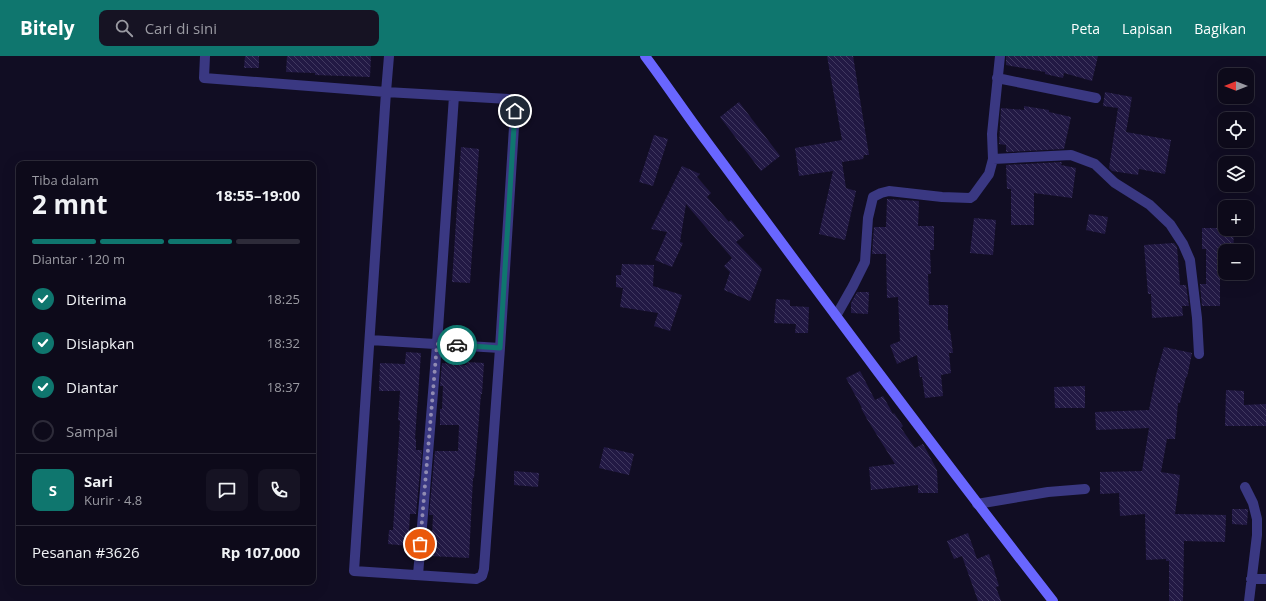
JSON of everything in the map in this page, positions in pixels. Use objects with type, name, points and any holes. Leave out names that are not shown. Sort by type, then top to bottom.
[{"type":"street","points":[[205,56],[204,78],[386,92],[510,99],[515,111],[500,348],[484,569],[482,576],[476,579],[354,571],[386,92],[389,56]]},
{"type":"street","points":[[645,56],[693,124],[836,316],[977,504],[1053,601]]},
{"type":"street","points":[[836,316],[865,262],[868,218],[874,197],[881,193],[890,191],[942,197],[970,198],[989,174],[993,159],[992,134],[1000,56]]},
{"type":"street","points":[[998,78],[1096,98]]},
{"type":"street","points":[[418,575],[437,344],[454,96]]},
{"type":"street","points":[[993,159],[1071,155],[1095,164],[1115,183],[1150,205],[1170,224],[1184,244],[1190,260],[1197,318],[1199,354]]},
{"type":"street","points":[[370,340],[500,348]]},
{"type":"street","points":[[1245,487],[1254,503],[1257,519],[1257,535],[1249,601]]},
{"type":"street","points":[[977,504],[1048,492],[1085,490]]},
{"type":"street","points":[[1251,579],[1266,579]]},
{"type":"building","points":[[245,56],[259,56],[259,68],[244,68]]},
{"type":"building","points":[[287,56],[371,56],[370,77],[315,75],[315,73],[286,72]]},
{"type":"building","points":[[827,56],[853,56],[869,155],[864,155],[863,159],[842,162],[846,188],[856,191],[845,240],[819,234],[833,171],[799,176],[795,148],[842,140]]},
{"type":"building","points":[[1006,56],[1098,56],[1092,81],[1064,73],[1063,78],[1045,74],[1045,72],[1006,65]]},
{"type":"building","points":[[1105,92],[1132,97],[1126,132],[1171,140],[1165,174],[1139,169],[1138,175],[1112,171],[1109,168],[1118,108],[1103,106]]},
{"type":"building","points":[[739,102],[780,156],[761,171],[720,117]]},
{"type":"building","points":[[1024,106],[1049,110],[1049,112],[1071,117],[1064,149],[1006,152],[1006,145],[999,144],[1001,108],[1024,110]]},
{"type":"building","points":[[654,135],[668,139],[653,186],[639,182]]},
{"type":"building","points":[[461,147],[479,149],[470,283],[452,282]]},
{"type":"building","points":[[1062,162],[1061,165],[1076,168],[1072,198],[1034,193],[1034,225],[1011,225],[1011,189],[1007,189],[1006,165]]},
{"type":"building","points":[[682,166],[700,174],[697,177],[711,193],[707,197],[729,222],[731,220],[744,236],[736,242],[762,269],[750,301],[724,290],[730,272],[724,266],[732,258],[686,204],[680,242],[683,243],[672,267],[655,260],[667,232],[651,229]]},
{"type":"building","points":[[887,199],[919,201],[918,226],[934,226],[934,250],[930,250],[931,274],[928,274],[929,305],[948,305],[948,330],[950,330],[953,353],[949,353],[951,373],[941,375],[943,396],[925,398],[917,355],[897,364],[890,345],[900,341],[898,297],[887,298],[886,254],[872,254],[874,227],[886,227]]},
{"type":"building","points":[[1089,214],[1108,217],[1105,234],[1086,230]]},
{"type":"building","points":[[974,218],[996,220],[993,255],[970,253]]},
{"type":"building","points":[[1202,228],[1218,228],[1218,236],[1233,236],[1234,244],[1218,244],[1220,306],[1202,306],[1200,284],[1206,284],[1206,249],[1202,249]]},
{"type":"building","points":[[1174,243],[1177,247],[1180,285],[1186,285],[1189,306],[1182,306],[1183,316],[1152,318],[1151,294],[1148,294],[1144,245]]},
{"type":"building","points":[[622,264],[654,265],[653,286],[682,295],[670,331],[654,326],[658,313],[620,307],[623,288],[616,287],[616,275],[621,275]]},
{"type":"building","points":[[857,292],[869,292],[868,314],[851,313],[851,303]]},
{"type":"building","points":[[776,299],[790,300],[790,306],[809,307],[808,333],[795,333],[796,324],[774,323]]},
{"type":"building","points":[[1164,347],[1192,353],[1180,403],[1178,403],[1175,439],[1167,439],[1161,472],[1180,475],[1175,514],[1226,515],[1225,542],[1184,541],[1183,601],[1169,601],[1169,561],[1166,561],[1166,559],[1146,560],[1145,514],[1120,516],[1119,493],[1100,494],[1100,472],[1142,471],[1149,428],[1096,430],[1095,412],[1149,410],[1156,375]]},
{"type":"building","points":[[406,352],[421,353],[415,439],[416,450],[422,450],[416,514],[410,514],[408,546],[388,544],[389,530],[393,530],[400,421],[398,420],[400,391],[379,391],[380,363],[405,364]]},
{"type":"building","points":[[467,362],[484,363],[473,478],[469,558],[431,556],[433,515],[429,515],[435,451],[458,451],[459,425],[440,425],[440,409],[442,409],[443,386],[440,386],[442,363],[466,365]]},
{"type":"building","points":[[860,371],[875,400],[883,396],[893,414],[894,413],[903,426],[901,428],[915,448],[923,444],[937,470],[938,493],[918,493],[918,485],[871,490],[869,467],[895,464],[867,419],[846,378]]},
{"type":"building","points":[[1085,386],[1085,408],[1055,408],[1054,387]]},
{"type":"building","points":[[1226,390],[1244,391],[1244,405],[1266,404],[1266,426],[1225,426]]},
{"type":"building","points":[[604,447],[634,454],[629,475],[599,468]]},
{"type":"building","points":[[514,471],[539,473],[538,487],[514,485]]},
{"type":"building","points":[[1232,509],[1248,509],[1247,525],[1232,524]]},
{"type":"building","points":[[968,533],[977,559],[989,554],[999,586],[996,587],[1001,601],[978,601],[962,556],[954,559],[947,541]]},
{"type":"way so far","points":[[420,544],[437,344],[457,345]]},
{"type":"route","points":[[457,345],[500,348],[515,111]]}]
